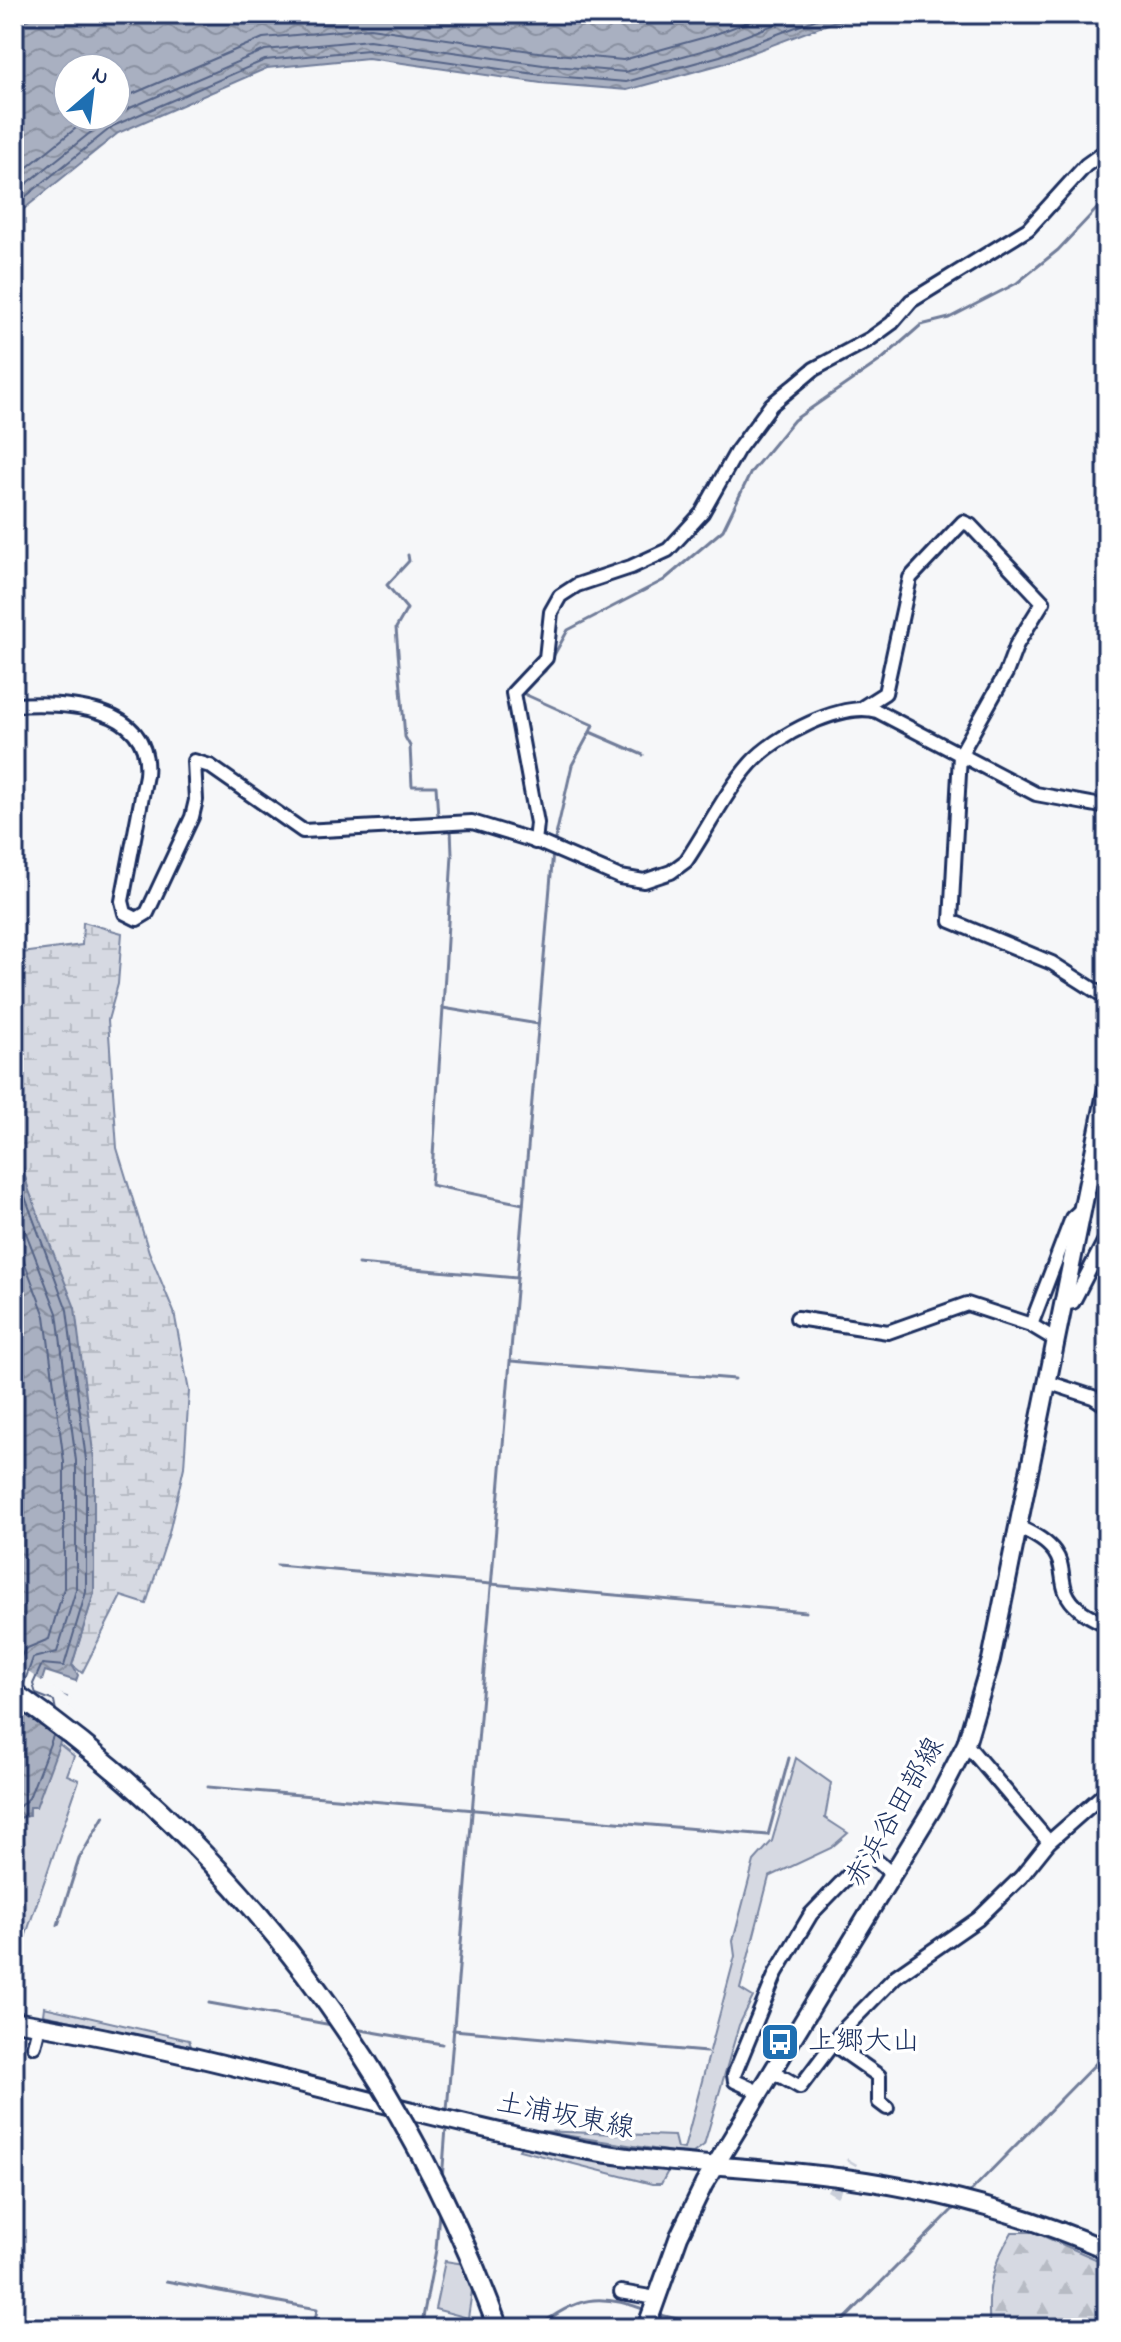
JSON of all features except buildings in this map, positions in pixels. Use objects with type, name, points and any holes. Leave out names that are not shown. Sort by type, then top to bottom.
[{"type":"highway","points":[[14,1693],[80,1741],[180,1830],[240,1892],[313,1982],[354,2038],[421,2153],[453,2214],[498,2328]]},
{"type":"main road","name":"赤浜谷田部線","points":[[646,2328],[684,2223],[714,2166],[934,1806],[966,1744],[991,1660],[1107,1088]]},
{"type":"main road","name":"土浦坂東線","points":[[14,2021],[146,2044],[570,2148],[714,2166],[848,2178],[940,2196],[1016,2217],[1107,2250]]},
{"type":"street","points":[[535,842],[537,823],[513,693],[546,658],[551,612],[560,596],[577,585],[631,567],[668,550],[702,513],[737,451],[771,405],[814,369],[841,351],[870,339],[892,323],[911,301],[1028,229],[1086,165],[1107,150]]},
{"type":"street","points":[[863,707],[885,693],[910,578],[963,522],[970,525],[1043,602],[1017,644],[1006,673],[960,755],[951,921],[1052,963],[1107,998]]},
{"type":"street","points":[[14,705],[63,705],[105,712],[135,732],[143,743],[146,775],[122,901],[125,913],[131,918],[147,913],[192,817],[196,800],[194,761],[210,766],[303,831],[472,822],[535,842],[620,877],[644,881],[671,872],[686,861],[751,763],[793,732],[850,707],[863,707],[1036,794],[1107,807]]},
{"type":"street","points":[[1031,1325],[1072,1218],[1083,1208]]},
{"type":"street","points":[[1063,1304],[1073,1302],[1107,1236]]},
{"type":"street","points":[[797,1318],[888,1332],[967,1304],[1031,1325],[1056,1340]]},
{"type":"street","points":[[1047,1382],[1093,1397],[1107,1406]]},
{"type":"street","points":[[1018,1527],[1053,1546],[1059,1554],[1065,1587],[1077,1608],[1107,1625]]},
{"type":"street","points":[[966,1744],[1049,1842]]},
{"type":"street","points":[[772,2071],[800,2087],[833,2044],[896,1976],[978,1919],[1021,1877],[1049,1842],[1107,1791]]},
{"type":"street","points":[[759,2092],[735,2081],[734,2075],[776,1973],[811,1914],[869,1854],[892,1874]]},
{"type":"street","points":[[833,2044],[879,2076],[879,2102],[887,2108]]},
{"type":"street","points":[[621,2292],[656,2298]]},
{"type":"green space","points":[[83,922],[122,933],[118,984],[108,1020],[117,1148],[149,1252],[174,1312],[189,1391],[184,1467],[169,1533],[146,1604],[121,1596],[82,1673],[72,1665],[94,1593],[28,1188],[14,1136],[14,954],[82,945]]},
{"type":"green space","points":[[58,1743],[74,1756],[67,1775],[79,1780],[18,1958],[14,1957],[14,1844],[20,1834],[14,1828],[18,1818],[29,1816],[29,1807],[37,1803]]},
{"type":"green space","points":[[796,1758],[831,1783],[825,1818],[848,1833],[831,1848],[769,1877],[740,1989],[753,1997],[739,2025],[704,2145],[693,2153],[673,2152],[538,2131],[674,2136],[677,2148],[684,2149],[735,1956],[733,1941],[754,1861],[772,1841]]},
{"type":"green space","points":[[44,2007],[189,2040],[191,2046],[43,2015]]},
{"type":"green space","points":[[521,2147],[668,2171],[661,2184],[652,2184],[519,2150]]},
{"type":"green space","points":[[1012,2232],[1034,2232],[1107,2264],[1107,2328],[990,2328],[992,2278]]},
{"type":"green space","points":[[445,2261],[464,2264],[473,2284],[468,2318],[435,2309]]},
{"type":"water","points":[[42,14],[898,14],[833,22],[722,64],[627,90],[541,83],[368,58],[267,68],[132,127],[132,52],[52,52],[52,132],[120,132],[14,217],[14,25]]},
{"type":"water","points":[[14,1136],[28,1188],[75,1308],[94,1460],[94,1593],[72,1665],[78,1675],[76,1681],[45,1671],[40,1687],[67,1697],[65,1704],[71,1712],[36,1807],[29,1807],[28,1816],[18,1818],[14,1827]]},
{"type":"pier","points":[[14,1663],[71,1700],[68,1706],[75,1713],[65,1738],[14,1701]]},
{"type":"waterway","points":[[590,732],[593,725],[522,693],[545,671],[568,630],[664,580],[723,530],[751,472],[794,420],[881,360],[921,325],[949,318],[1017,283],[1058,250],[1107,198]]},
{"type":"waterway","points":[[408,555],[409,561],[387,585],[407,609],[396,628],[405,737],[410,746],[412,786],[436,786],[438,817],[444,818]]},
{"type":"waterway","points":[[554,844],[572,765],[590,732],[643,755]]},
{"type":"waterway","points":[[451,828],[443,1008],[538,1024]]},
{"type":"waterway","points":[[447,2110],[553,851]]},
{"type":"waterway","points":[[443,1008],[431,1185],[523,1204]]},
{"type":"waterway","points":[[358,1264],[517,1278]]},
{"type":"waterway","points":[[511,1361],[735,1379]]},
{"type":"waterway","points":[[277,1565],[806,1612]]},
{"type":"waterway","points":[[208,1787],[768,1835],[789,1758]]},
{"type":"waterway","points":[[58,1925],[79,1859],[104,1816]]},
{"type":"waterway","points":[[209,2003],[332,2025]]},
{"type":"waterway","points":[[355,2029],[442,2044]]},
{"type":"waterway","points":[[453,2030],[706,2052]]},
{"type":"waterway","points":[[967,2195],[1107,2052]]},
{"type":"waterway","points":[[442,2180],[446,2128]]},
{"type":"waterway","points":[[836,2328],[956,2206]]},
{"type":"waterway","points":[[421,2328],[436,2250],[439,2212]]},
{"type":"waterway","points":[[166,2281],[317,2309],[314,2328]]},
{"type":"waterway","points":[[536,2328],[564,2310],[589,2301],[614,2301],[646,2310]]},
{"type":"waterway","points":[[657,2314],[712,2328]]},
{"type":"tunnel","points":[[832,2194],[852,2161]]},
{"type":"place","name":"上郷大山","points":[[780,2042]]}]
